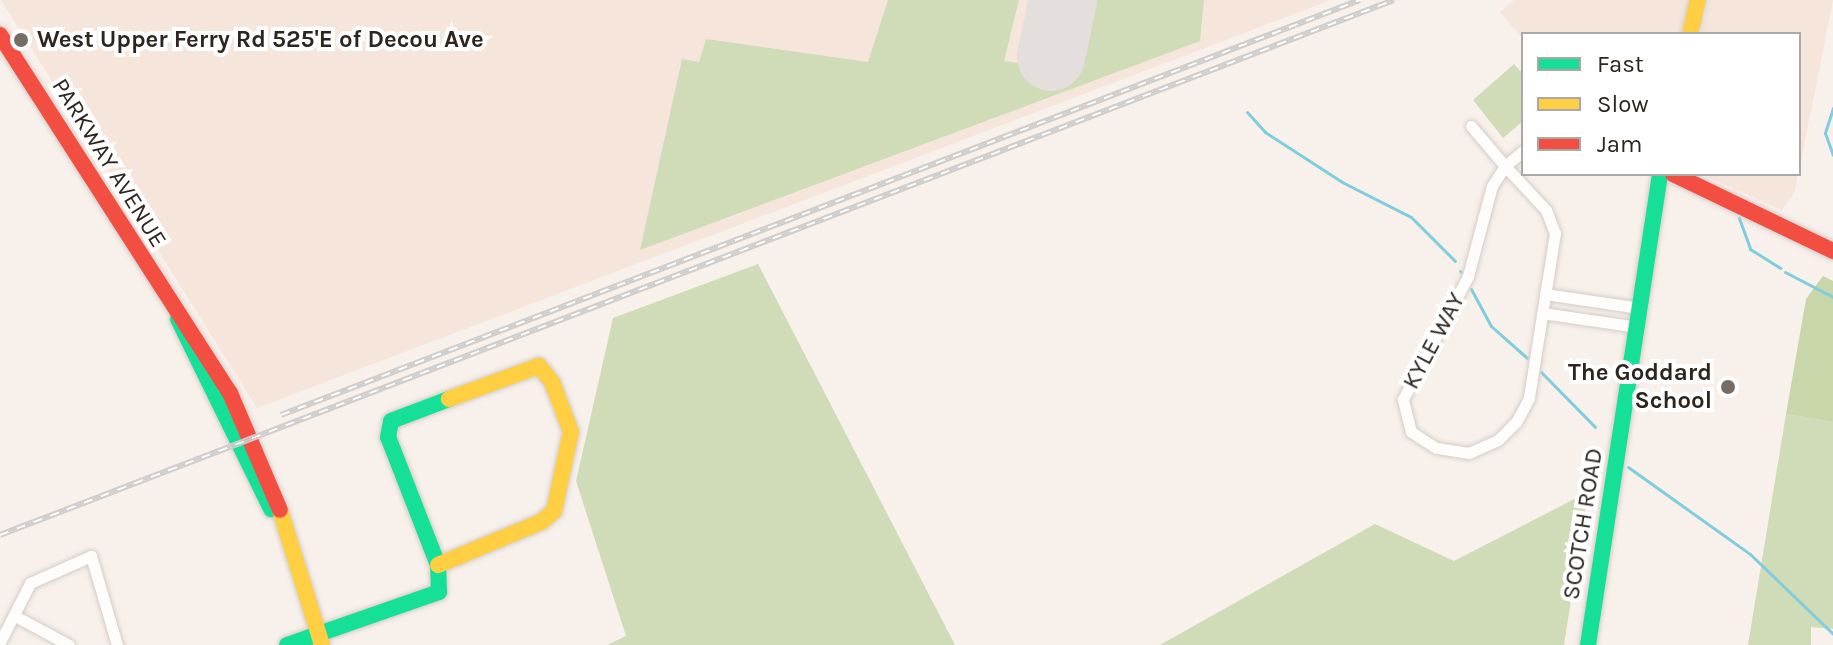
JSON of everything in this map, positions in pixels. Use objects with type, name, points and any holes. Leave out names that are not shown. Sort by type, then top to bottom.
[{"type":"main road","points":[[1690,32],[1698,0]]},
{"type":"main road","name":"PARKWAY AVENUE","points":[[0,35],[177,317],[198,339],[245,422],[274,489],[289,546],[321,641]]},
{"type":"main road","name":"SCOTCH ROAD","points":[[1588,645],[1660,176]]},
{"type":"main road","points":[[1677,176],[1833,251]]},
{"type":"main road","points":[[287,645],[321,641],[439,592],[438,565],[388,437],[391,421],[539,366],[552,382],[571,432],[554,511],[541,522],[438,565]]},
{"type":"street","name":"KYLE WAY","points":[[1471,126],[1505,166],[1553,221],[1529,398],[1516,422],[1498,440],[1469,453],[1436,448],[1411,432],[1403,399],[1468,276],[1492,186],[1505,166],[1521,153]]},
{"type":"street","points":[[1545,294],[1640,308]]},
{"type":"street","points":[[1542,313],[1638,327]]},
{"type":"street","points":[[0,642],[30,583],[91,556],[117,645]]},
{"type":"street","points":[[15,616],[69,645]]},
{"type":"shaded area","points":[[1,0],[1331,0],[257,408]]},
{"type":"shaded area","points":[[1514,0],[1689,0],[1681,32],[1521,32],[1521,37],[1500,12]]},
{"type":"shaded area","points":[[1709,0],[1833,0],[1801,161],[1801,32],[1701,32]]},
{"type":"shaded area","points":[[1706,176],[1798,176],[1794,193],[1782,210]]},
{"type":"green space","points":[[888,0],[1019,0],[1004,61],[1079,72],[1094,0],[1204,0],[1200,41],[640,250],[682,59],[699,62],[706,39],[868,62]]},
{"type":"green space","points":[[1514,64],[1521,72],[1521,123],[1503,138],[1473,100]]},
{"type":"green space","points":[[758,264],[955,645],[607,645],[626,636],[576,481],[613,318]]},
{"type":"green space","points":[[1823,276],[1833,281],[1833,422],[1786,414],[1806,299]]},
{"type":"green space","points":[[1786,414],[1833,422],[1833,629],[1811,627],[1811,645],[1748,645]]},
{"type":"green space","points":[[1588,492],[1564,645],[1160,645],[1375,524],[1454,561]]},
{"type":"waterway","points":[[1833,108],[1825,133],[1833,155]]},
{"type":"waterway","points":[[1247,112],[1265,132],[1342,182],[1411,217],[1455,261]]},
{"type":"waterway","points":[[1739,218],[1750,249],[1780,268]]},
{"type":"waterway","points":[[1785,272],[1833,297]]},
{"type":"waterway","points":[[1471,289],[1491,326],[1527,358]]},
{"type":"waterway","points":[[1541,372],[1595,427]]},
{"type":"waterway","points":[[1628,467],[1750,554],[1833,634]]},
{"type":"runway","points":[[1051,57],[1063,0]]},
{"type":"railway","points":[[281,415],[1360,0]]},
{"type":"railway","points":[[0,535],[1394,0]]},
{"type":"traffic: fast","points":[[1588,645],[1660,176]]},
{"type":"traffic: fast","points":[[178,319],[271,509]]},
{"type":"traffic: fast","points":[[287,645],[439,592],[438,565],[388,437],[391,421],[449,399]]},
{"type":"traffic: slow","points":[[1690,32],[1698,0]]},
{"type":"traffic: slow","points":[[438,565],[541,522],[554,511],[571,432],[552,382],[539,366],[449,399]]},
{"type":"traffic: slow","points":[[280,510],[322,645]]},
{"type":"traffic: jam","points":[[0,35],[230,393],[280,510]]},
{"type":"traffic: jam","points":[[1677,176],[1833,251]]},
{"type":"place","name":"West Upper Ferry Rd 525'E of Decou Ave","points":[[21,40]]},
{"type":"place","name":"The Goddard School","points":[[1728,387]]}]
